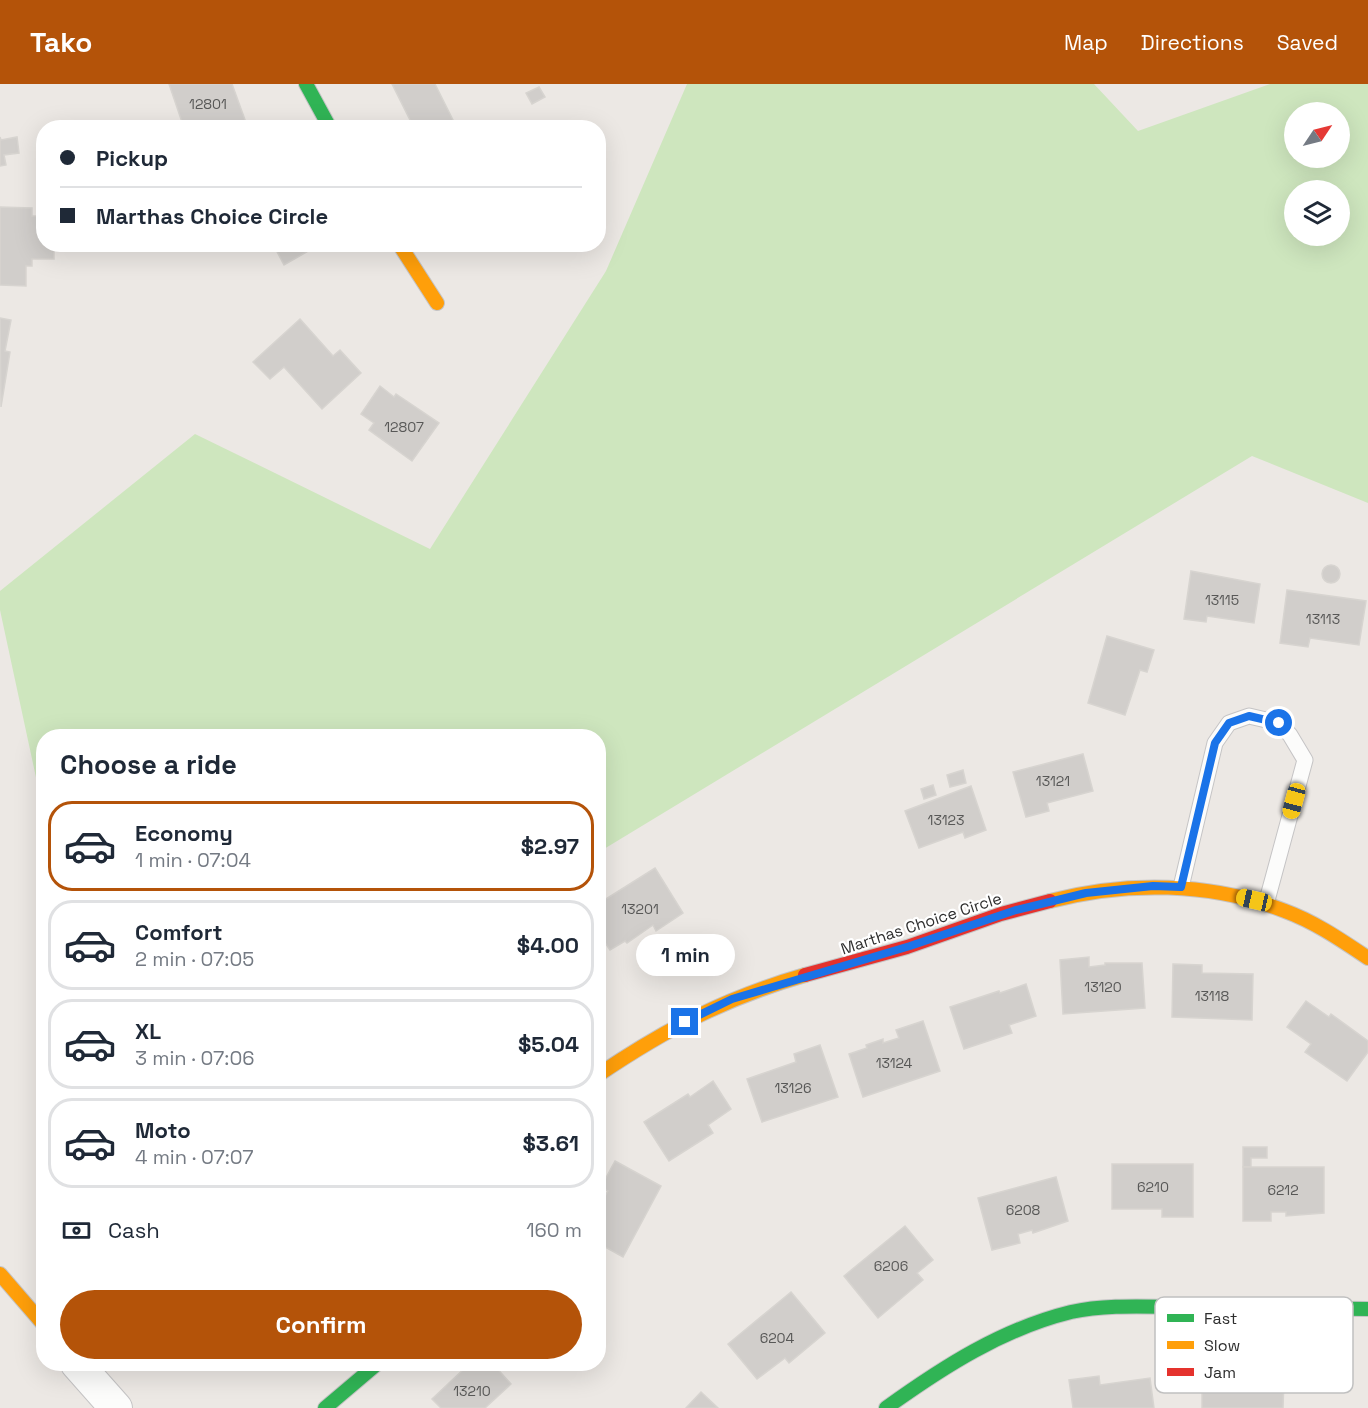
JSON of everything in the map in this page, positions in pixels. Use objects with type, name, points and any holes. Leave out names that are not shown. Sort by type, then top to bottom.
[{"type":"street","points":[[306,84],[326,120]]},
{"type":"street","points":[[404,252],[437,303]]},
{"type":"street","name":"Marthas Choice Circle","points":[[606,1070],[658,1036],[732,999],[910,946],[1016,910],[1086,893],[1153,886],[1216,891],[1287,910],[1353,946],[1368,958]]},
{"type":"street","points":[[0,1274],[36,1316]]},
{"type":"street","points":[[886,1408],[926,1380],[981,1347],[1014,1331],[1067,1313],[1129,1307],[1155,1307]]},
{"type":"street","points":[[1353,1309],[1368,1309]]},
{"type":"street","points":[[83,1371],[116,1408]]},
{"type":"street","points":[[325,1408],[368,1371]]},
{"type":"lane","points":[[1181,887],[1215,743],[1229,723],[1249,716],[1279,723],[1290,735],[1305,760],[1266,904]]},
{"type":"green space","points":[[687,84],[1094,84],[1138,131],[1270,84],[1368,84],[1368,503],[1252,456],[606,848],[606,729],[36,729],[36,777],[0,610],[0,591],[195,434],[430,549],[606,271]]},
{"type":"building","points":[[169,84],[232,84],[245,120],[181,120]]},
{"type":"building","points":[[392,84],[435,84],[453,120],[410,120]]},
{"type":"building","points":[[539,87],[545,97],[532,104],[526,93]]},
{"type":"building","points":[[0,137],[1,140],[17,137],[19,153],[4,155],[6,165],[0,166]]},
{"type":"building","points":[[0,207],[32,208],[32,216],[36,216],[36,252],[54,252],[54,259],[32,259],[32,266],[26,266],[26,286],[0,285]]},
{"type":"building","points":[[277,252],[307,252],[284,265]]},
{"type":"building","points":[[0,318],[11,320],[5,351],[10,352],[1,407]]},
{"type":"building","points":[[300,319],[333,356],[340,350],[361,373],[322,409],[284,367],[270,379],[253,362]]},
{"type":"building","points":[[380,386],[394,397],[396,394],[439,423],[412,461],[369,430],[374,423],[361,414]]},
{"type":"building","points":[[1331,565],[1337,568],[1340,574],[1337,580],[1331,583],[1325,580],[1322,574],[1325,568]]},
{"type":"building","points":[[1191,571],[1260,584],[1254,623],[1207,616],[1206,622],[1184,619]]},
{"type":"building","points":[[1287,590],[1366,601],[1359,645],[1310,638],[1308,647],[1280,643]]},
{"type":"building","points":[[1107,636],[1154,650],[1147,672],[1140,670],[1125,715],[1088,703]]},
{"type":"building","points":[[1083,754],[1093,791],[1047,803],[1049,811],[1026,817],[1013,772]]},
{"type":"building","points":[[963,770],[966,783],[950,787],[947,775]]},
{"type":"building","points":[[933,785],[936,795],[924,799],[921,789]]},
{"type":"building","points":[[971,786],[986,830],[965,838],[963,832],[919,848],[905,811]]},
{"type":"building","points":[[655,868],[683,913],[656,931],[653,925],[627,943],[625,941],[610,950],[606,944],[606,899]]},
{"type":"building","points":[[1089,957],[1089,967],[1105,965],[1105,963],[1142,963],[1145,1008],[1063,1014],[1060,960]]},
{"type":"building","points":[[1173,964],[1202,965],[1202,973],[1253,974],[1252,1020],[1172,1017]]},
{"type":"building","points":[[1026,984],[1036,1016],[1009,1025],[1012,1033],[964,1049],[950,1007]]},
{"type":"building","points":[[1306,1001],[1329,1017],[1331,1014],[1368,1041],[1368,1052],[1347,1081],[1305,1052],[1311,1044],[1287,1027]]},
{"type":"building","points":[[923,1021],[940,1071],[863,1097],[849,1054],[883,1039],[883,1043],[899,1038],[896,1030]]},
{"type":"building","points":[[820,1045],[838,1097],[762,1122],[747,1079],[796,1062],[794,1054]]},
{"type":"building","points":[[713,1081],[731,1109],[708,1125],[713,1133],[669,1161],[644,1122],[688,1094],[690,1097]]},
{"type":"building","points":[[1243,1147],[1267,1147],[1267,1158],[1251,1158],[1251,1167],[1243,1167]]},
{"type":"building","points":[[615,1161],[661,1186],[623,1257],[606,1247],[606,1194],[608,1191],[606,1190],[606,1178]]},
{"type":"building","points":[[1112,1164],[1193,1164],[1193,1217],[1162,1217],[1162,1209],[1112,1209]]},
{"type":"building","points":[[1243,1167],[1324,1167],[1324,1213],[1286,1216],[1286,1212],[1271,1212],[1271,1221],[1243,1221]]},
{"type":"building","points":[[1056,1177],[1068,1221],[1033,1233],[1032,1230],[1018,1234],[1020,1243],[992,1250],[978,1198]]},
{"type":"building","points":[[905,1226],[933,1260],[917,1273],[923,1280],[878,1318],[844,1276]]},
{"type":"building","points":[[791,1292],[825,1333],[789,1363],[785,1358],[757,1379],[728,1344]]},
{"type":"building","points":[[462,1371],[499,1371],[511,1384],[485,1408],[441,1408],[432,1399]]},
{"type":"building","points":[[1099,1376],[1100,1385],[1150,1378],[1154,1408],[1073,1408],[1069,1380]]},
{"type":"building","points":[[701,1392],[718,1408],[686,1408]]},
{"type":"building","points":[[1202,1393],[1284,1393],[1283,1408],[1202,1408]]},
{"type":"traffic: fast","points":[[306,84],[326,120]]},
{"type":"traffic: fast","points":[[886,1408],[951,1364],[1021,1328],[1071,1312],[1128,1306],[1155,1306]]},
{"type":"traffic: fast","points":[[1353,1309],[1368,1309]]},
{"type":"traffic: fast","points":[[325,1408],[369,1371]]},
{"type":"traffic: slow","points":[[404,252],[437,303]]},
{"type":"traffic: slow","points":[[1050,901],[1079,894],[1138,888],[1168,888],[1228,894],[1257,901],[1307,920],[1368,958]]},
{"type":"traffic: slow","points":[[606,1070],[697,1016],[748,994],[805,975]]},
{"type":"traffic: slow","points":[[0,1274],[36,1316]]},
{"type":"traffic: jam","points":[[805,975],[907,947],[1001,914],[1050,901]]},
{"type":"route","points":[[685,1022],[732,999],[910,946],[1016,910],[1086,893],[1153,886],[1181,887],[1215,743],[1229,723],[1249,716],[1279,723]]}]
